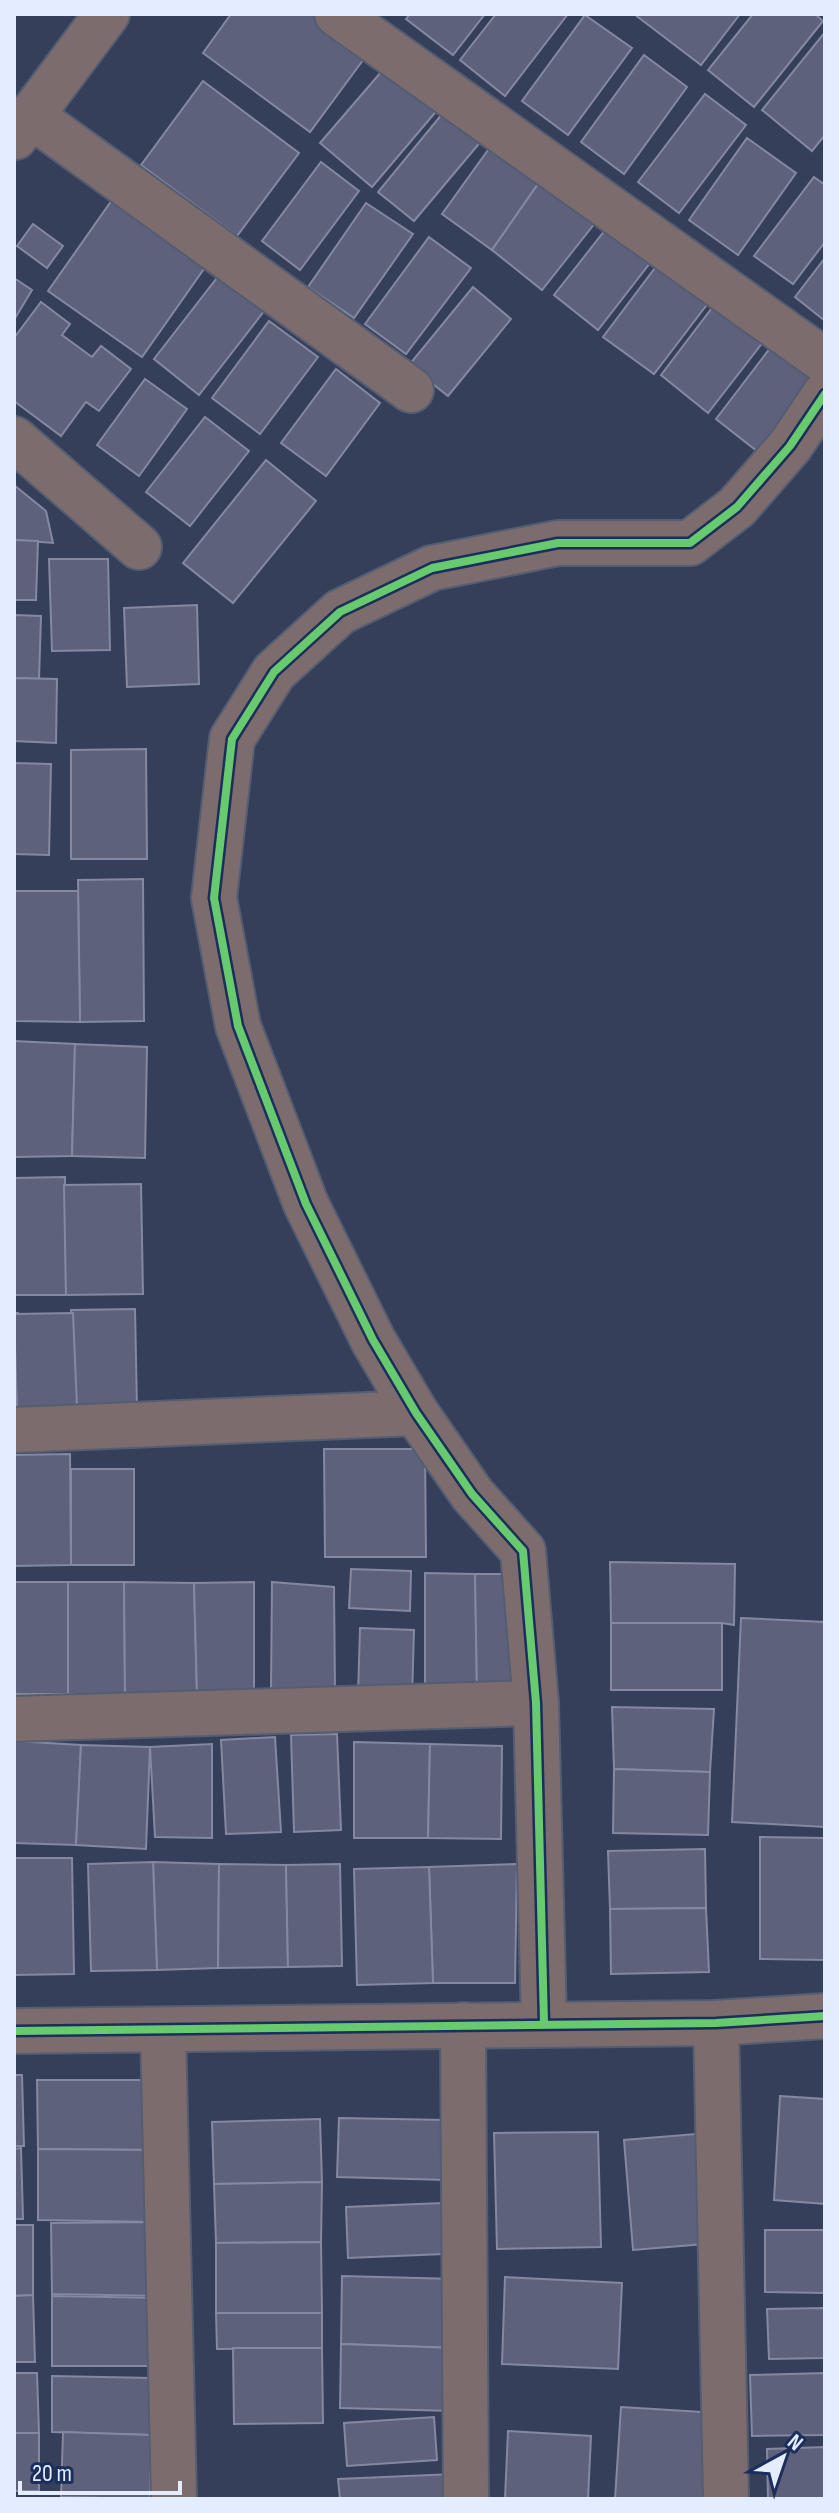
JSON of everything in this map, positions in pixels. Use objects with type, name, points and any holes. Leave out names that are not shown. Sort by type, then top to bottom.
[{"type":"street","points":[[107,14],[22,126],[411,390]]},
{"type":"street","points":[[337,14],[825,361]]},
{"type":"street","points":[[544,2023],[536,1703],[523,1551],[472,1494],[416,1413],[373,1340],[306,1204],[238,1026],[214,898],[232,739],[274,672],[340,612],[432,568],[558,543],[690,543],[737,507],[790,446],[825,394]]},
{"type":"street","points":[[14,439],[139,547]]},
{"type":"street","points":[[14,1430],[416,1413]]},
{"type":"street","points":[[14,1719],[536,1703]]},
{"type":"street","points":[[14,2031],[716,2023],[825,2016]]},
{"type":"street","points":[[716,2023],[726,2499]]},
{"type":"street","points":[[463,2025],[466,2499]]},
{"type":"street","points":[[163,2030],[174,2499]]},
{"type":"building","points":[[231,14],[317,14],[369,52],[310,132],[203,53]]},
{"type":"building","points":[[410,14],[485,14],[453,55],[406,19]]},
{"type":"building","points":[[496,14],[568,14],[505,96],[460,60]]},
{"type":"building","points":[[634,14],[740,14],[701,65]]},
{"type":"building","points":[[753,14],[815,14],[823,21],[754,107],[708,70]]},
{"type":"building","points":[[585,15],[632,48],[568,135],[522,101]]},
{"type":"building","points":[[825,32],[825,135],[812,151],[762,110]]},
{"type":"building","points":[[644,55],[687,87],[624,174],[581,142]]},
{"type":"building","points":[[394,57],[445,101],[372,187],[320,143]]},
{"type":"building","points":[[203,81],[299,153],[237,236],[141,165]]},
{"type":"building","points":[[705,94],[746,125],[679,213],[638,182]]},
{"type":"building","points":[[452,102],[488,133],[414,221],[378,192]]},
{"type":"building","points":[[747,138],[796,173],[738,255],[689,220]]},
{"type":"building","points":[[496,139],[545,174],[492,250],[442,214]]},
{"type":"building","points":[[321,162],[359,191],[300,270],[262,241]]},
{"type":"building","points":[[545,174],[603,213],[542,290],[492,250]]},
{"type":"building","points":[[814,177],[825,185],[825,242],[793,284],[754,256]]},
{"type":"building","points":[[112,200],[206,266],[142,357],[48,291]]},
{"type":"building","points":[[366,203],[413,234],[354,318],[308,287]]},
{"type":"building","points":[[613,220],[657,254],[598,330],[554,295]]},
{"type":"building","points":[[33,224],[63,246],[47,268],[17,246]]},
{"type":"building","points":[[429,237],[471,268],[406,354],[365,324]]},
{"type":"building","points":[[825,258],[825,321],[795,297]]},
{"type":"building","points":[[661,260],[712,298],[654,374],[603,337]]},
{"type":"building","points":[[220,274],[265,310],[199,395],[154,359]]},
{"type":"building","points":[[14,278],[32,290],[14,320]]},
{"type":"building","points":[[473,287],[511,319],[448,396],[409,365]]},
{"type":"building","points":[[718,300],[767,337],[708,413],[661,375]]},
{"type":"building","points":[[41,302],[70,324],[62,335],[92,357],[101,346],[131,369],[99,411],[86,402],[61,436],[14,401],[14,338]]},
{"type":"building","points":[[269,321],[318,357],[260,434],[212,398]]},
{"type":"building","points":[[774,343],[820,378],[762,455],[716,419]]},
{"type":"building","points":[[336,369],[380,403],[326,476],[281,443]]},
{"type":"building","points":[[145,379],[187,409],[139,476],[97,445]]},
{"type":"building","points":[[205,417],[249,451],[190,526],[146,492]]},
{"type":"building","points":[[266,460],[316,501],[233,603],[183,563]]},
{"type":"building","points":[[14,485],[46,511],[53,543],[14,540]]},
{"type":"building","points":[[14,540],[38,541],[36,600],[14,600]]},
{"type":"building","points":[[49,559],[108,559],[110,650],[52,651]]},
{"type":"building","points":[[197,605],[199,684],[127,687],[124,608]]},
{"type":"building","points":[[14,615],[41,616],[39,679],[14,678]]},
{"type":"building","points":[[14,678],[57,679],[56,743],[14,741]]},
{"type":"building","points":[[146,749],[147,859],[71,859],[71,750]]},
{"type":"building","points":[[14,763],[51,764],[49,855],[14,854]]},
{"type":"building","points":[[143,879],[144,1021],[80,1022],[78,880]]},
{"type":"building","points":[[14,891],[78,891],[80,1022],[14,1021]]},
{"type":"building","points":[[14,1041],[75,1044],[72,1156],[14,1157]]},
{"type":"building","points":[[75,1044],[147,1047],[145,1158],[72,1156]]},
{"type":"building","points":[[65,1177],[66,1295],[14,1295],[14,1178]]},
{"type":"building","points":[[141,1184],[143,1294],[66,1295],[64,1185]]},
{"type":"building","points":[[135,1309],[137,1407],[74,1408],[71,1310]]},
{"type":"building","points":[[14,1313],[18,1313],[16,1415],[14,1415]]},
{"type":"building","points":[[73,1313],[77,1407],[17,1410],[14,1314]]},
{"type":"building","points":[[324,1449],[425,1449],[426,1557],[325,1557]]},
{"type":"building","points":[[70,1454],[71,1565],[14,1566],[14,1455]]},
{"type":"building","points":[[71,1469],[134,1469],[134,1565],[71,1565]]},
{"type":"building","points":[[610,1562],[735,1564],[734,1625],[611,1623]]},
{"type":"building","points":[[351,1569],[411,1571],[410,1611],[349,1608]]},
{"type":"building","points":[[425,1573],[475,1574],[477,1691],[425,1688]]},
{"type":"building","points":[[475,1574],[520,1574],[522,1691],[477,1691]]},
{"type":"building","points":[[14,1582],[68,1582],[68,1694],[14,1694]]},
{"type":"building","points":[[68,1582],[124,1582],[125,1694],[68,1694]]},
{"type":"building","points":[[124,1582],[194,1583],[197,1694],[125,1694]]},
{"type":"building","points":[[254,1582],[254,1691],[197,1694],[194,1583]]},
{"type":"building","points":[[272,1582],[334,1587],[335,1691],[271,1688]]},
{"type":"building","points":[[741,1618],[825,1622],[825,1827],[732,1822]]},
{"type":"building","points":[[611,1623],[722,1623],[722,1690],[611,1690]]},
{"type":"building","points":[[360,1628],[414,1630],[412,1699],[358,1696]]},
{"type":"building","points":[[612,1707],[714,1709],[710,1772],[614,1769]]},
{"type":"building","points":[[337,1734],[341,1830],[294,1832],[291,1735]]},
{"type":"building","points":[[275,1737],[281,1832],[226,1834],[221,1740]]},
{"type":"building","points":[[14,1741],[81,1745],[76,1845],[14,1843]]},
{"type":"building","points":[[354,1742],[430,1744],[428,1838],[354,1838]]},
{"type":"building","points":[[212,1744],[212,1838],[155,1837],[150,1747]]},
{"type":"building","points":[[430,1744],[502,1746],[501,1839],[428,1838]]},
{"type":"building","points":[[81,1745],[150,1747],[146,1849],[76,1845]]},
{"type":"building","points":[[614,1769],[710,1772],[708,1835],[613,1833]]},
{"type":"building","points":[[760,1837],[825,1838],[825,1960],[760,1959]]},
{"type":"building","points":[[705,1849],[706,1908],[610,1909],[608,1851]]},
{"type":"building","points":[[14,1858],[72,1858],[74,1974],[14,1975]]},
{"type":"building","points":[[153,1862],[219,1864],[218,1968],[157,1970]]},
{"type":"building","points":[[153,1862],[157,1970],[91,1971],[88,1864]]},
{"type":"building","points":[[219,1864],[286,1865],[288,1967],[218,1968]]},
{"type":"building","points":[[340,1864],[342,1966],[288,1967],[286,1865]]},
{"type":"building","points":[[517,1864],[515,1983],[433,1983],[429,1867]]},
{"type":"building","points":[[429,1867],[433,1983],[357,1985],[354,1869]]},
{"type":"building","points":[[706,1908],[709,1972],[611,1974],[610,1909]]},
{"type":"building","points":[[14,2075],[22,2075],[24,2146],[14,2146]]},
{"type":"building","points":[[37,2080],[158,2080],[156,2150],[38,2149]]},
{"type":"building","points":[[780,2096],[825,2099],[825,2204],[774,2200]]},
{"type":"building","points":[[339,2118],[447,2120],[446,2180],[337,2177]]},
{"type":"building","points":[[320,2119],[322,2182],[214,2184],[212,2122]]},
{"type":"building","points":[[598,2132],[601,2247],[497,2249],[494,2133]]},
{"type":"building","points":[[708,2133],[717,2243],[633,2250],[624,2140]]},
{"type":"building","points":[[21,2148],[23,2219],[14,2219],[14,2149]]},
{"type":"building","points":[[38,2149],[156,2150],[156,2222],[38,2220]]},
{"type":"building","points":[[322,2182],[321,2242],[216,2243],[214,2184]]},
{"type":"building","points":[[442,2203],[444,2254],[348,2258],[346,2207]]},
{"type":"building","points":[[156,2222],[161,2296],[52,2294],[51,2223]]},
{"type":"building","points":[[14,2225],[33,2225],[33,2295],[14,2296]]},
{"type":"building","points":[[765,2230],[825,2230],[825,2293],[765,2292]]},
{"type":"building","points":[[321,2242],[322,2313],[216,2313],[216,2243]]},
{"type":"building","points":[[342,2276],[456,2279],[455,2348],[341,2344]]},
{"type":"building","points":[[505,2277],[622,2283],[618,2369],[502,2364]]},
{"type":"building","points":[[33,2295],[35,2362],[14,2362],[14,2296]]},
{"type":"building","points":[[52,2296],[160,2298],[159,2366],[52,2366]]},
{"type":"building","points":[[825,2308],[825,2358],[769,2359],[767,2309]]},
{"type":"building","points":[[216,2313],[322,2313],[322,2348],[217,2349]]},
{"type":"building","points":[[341,2344],[455,2348],[453,2411],[340,2408]]},
{"type":"building","points":[[233,2348],[322,2348],[323,2423],[234,2424]]},
{"type":"building","points":[[14,2373],[37,2373],[39,2433],[14,2433]]},
{"type":"building","points":[[825,2373],[825,2435],[752,2436],[750,2375]]},
{"type":"building","points":[[52,2376],[152,2378],[151,2435],[52,2432]]},
{"type":"building","points":[[621,2407],[718,2413],[712,2499],[615,2499]]},
{"type":"building","points":[[434,2417],[437,2460],[347,2466],[344,2423]]},
{"type":"building","points":[[508,2431],[591,2436],[588,2499],[505,2499]]},
{"type":"building","points":[[63,2432],[151,2435],[150,2499],[61,2497]]},
{"type":"building","points":[[14,2433],[39,2433],[39,2491],[14,2491]]},
{"type":"building","points":[[825,2447],[825,2499],[768,2499],[767,2449]]},
{"type":"building","points":[[454,2474],[456,2499],[340,2499],[338,2479]]},
{"type":"cycle path","points":[[544,2023],[536,1703],[523,1551],[472,1494],[416,1413],[373,1340],[306,1204],[238,1026],[214,898],[232,739],[274,672],[340,612],[432,568],[558,543],[690,543],[737,507],[790,446],[825,394]]},
{"type":"cycle path","points":[[14,2031],[716,2023],[825,2016]]}]
